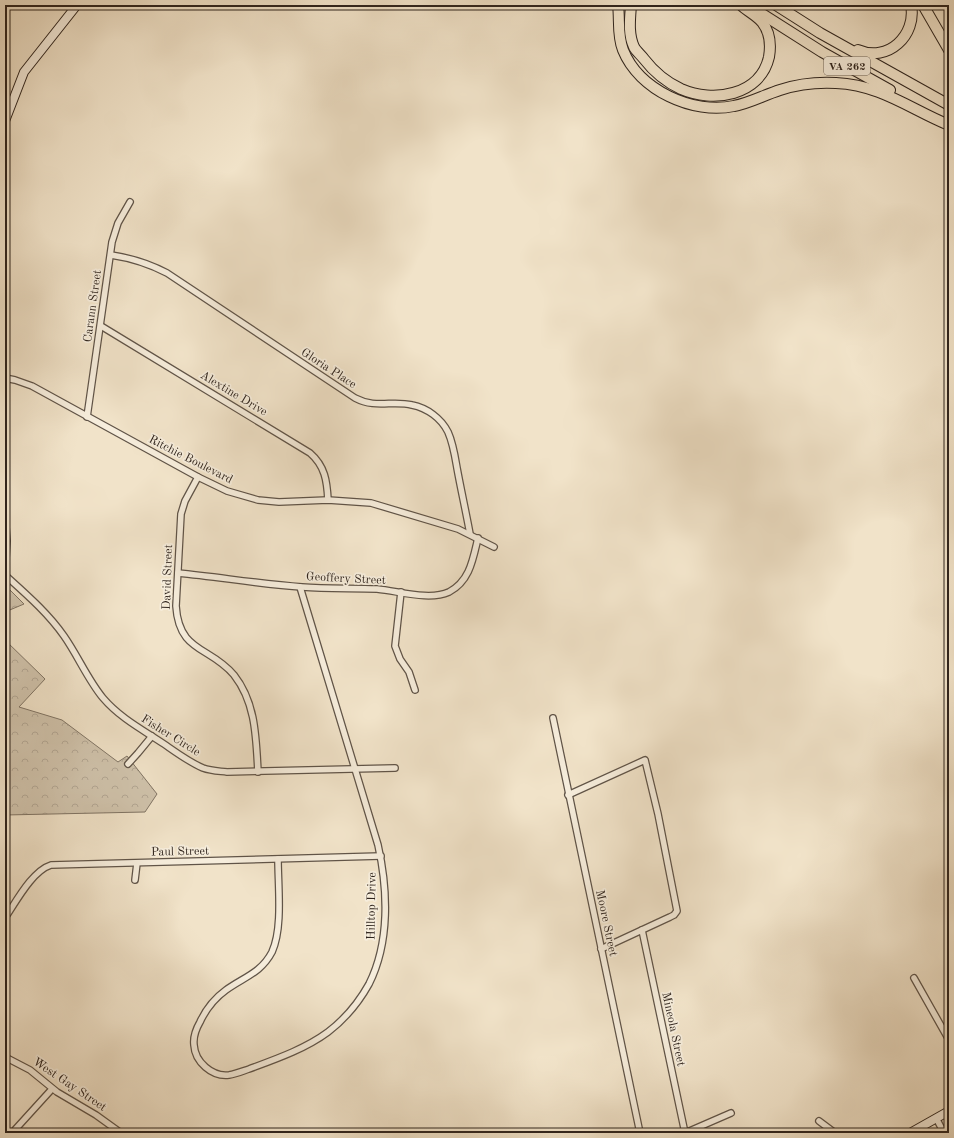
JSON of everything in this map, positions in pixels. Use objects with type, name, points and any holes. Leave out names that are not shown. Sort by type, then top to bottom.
[{"type":"highway","points":[[631,5],[630,22],[634,48],[655,73],[683,90],[701,95],[714,96],[734,94],[750,87],[761,75],[769,56],[770,41],[765,28],[761,22],[741,5]]},
{"type":"highway","points":[[638,5],[635,13],[635,35],[647,64]]},
{"type":"highway","name":"VA 262","points":[[748,5],[822,52],[949,124]]},
{"type":"highway","name":"VA 262","points":[[776,5],[820,33],[949,105]]},
{"type":"highway","points":[[787,12],[818,27],[859,50],[866,53],[880,53],[894,48],[904,38],[911,21],[911,5]]},
{"type":"highway","points":[[923,5],[949,50]]},
{"type":"highway","points":[[620,8],[618,29],[620,40],[624,52],[633,66],[654,88],[681,102],[705,107],[727,107],[746,103],[781,89],[816,83],[838,83],[871,88],[884,93],[932,118],[949,124]]},
{"type":"main road","points":[[5,121],[24,72],[77,5]]},
{"type":"main road","points":[[910,1133],[949,1111]]},
{"type":"street","name":"Carann Street","points":[[87,416],[116,229],[130,202]]},
{"type":"street","name":"Gloria Place","points":[[111,255],[148,263],[167,273],[355,398],[374,404],[408,404],[423,408],[434,416],[449,434],[454,451],[470,534]]},
{"type":"street","name":"Alextine Drive","points":[[101,326],[310,453],[318,460],[324,471],[327,482],[328,500]]},
{"type":"street","name":"Ritchie Boulevard","points":[[5,378],[32,386],[198,477],[227,491],[258,500],[290,502],[328,500],[371,503],[458,529],[494,547]]},
{"type":"street","name":"David Street","points":[[198,477],[185,501],[181,514],[176,606],[180,626],[192,644],[199,650],[215,658],[228,669],[245,693],[252,711],[255,725],[258,772]]},
{"type":"street","points":[[5,514],[7,541],[5,574]]},
{"type":"street","name":"Geoffery Street","points":[[178,573],[300,587],[376,589],[437,596],[451,591],[458,586],[469,573],[478,538]]},
{"type":"street","name":"Fisher Circle","points":[[5,574],[42,610],[61,632],[104,699],[123,717],[184,757],[204,768],[222,772],[395,768]]},
{"type":"street","name":"Hilltop Drive","points":[[278,859],[278,931],[273,948],[266,961],[257,970],[227,990],[214,1001],[204,1014],[197,1029],[194,1042],[197,1057],[205,1067],[218,1074],[230,1075],[265,1063],[312,1042],[335,1026],[356,1004],[365,990],[373,974],[382,943],[385,901],[384,872],[381,856],[356,768],[300,587]]},
{"type":"street","points":[[401,592],[395,646],[400,660],[409,672],[416,690]]},
{"type":"street","name":"Moore Street","points":[[553,718],[640,1133]]},
{"type":"street","points":[[128,764],[152,736]]},
{"type":"street","points":[[568,795],[646,760],[677,908],[674,915],[601,949]]},
{"type":"street","name":"Paul Street","points":[[5,918],[33,878],[46,867],[57,864],[381,856]]},
{"type":"street","points":[[135,880],[138,862]]},
{"type":"street","name":"Mineola Street","points":[[642,930],[685,1133]]},
{"type":"street","points":[[914,978],[949,1040]]},
{"type":"street","name":"West Gay Street","points":[[5,1057],[30,1070],[52,1088],[96,1115],[121,1133]]},
{"type":"street","points":[[12,1133],[52,1088]]},
{"type":"street","points":[[685,1133],[731,1113]]},
{"type":"street","points":[[936,1118],[944,1133]]},
{"type":"street","points":[[819,1121],[835,1133]]},
{"type":"green space","points":[[5,585],[24,604],[5,612]]},
{"type":"green space","points":[[5,640],[45,679],[19,707],[62,720],[118,762],[127,756],[157,794],[145,812],[5,815]]}]
